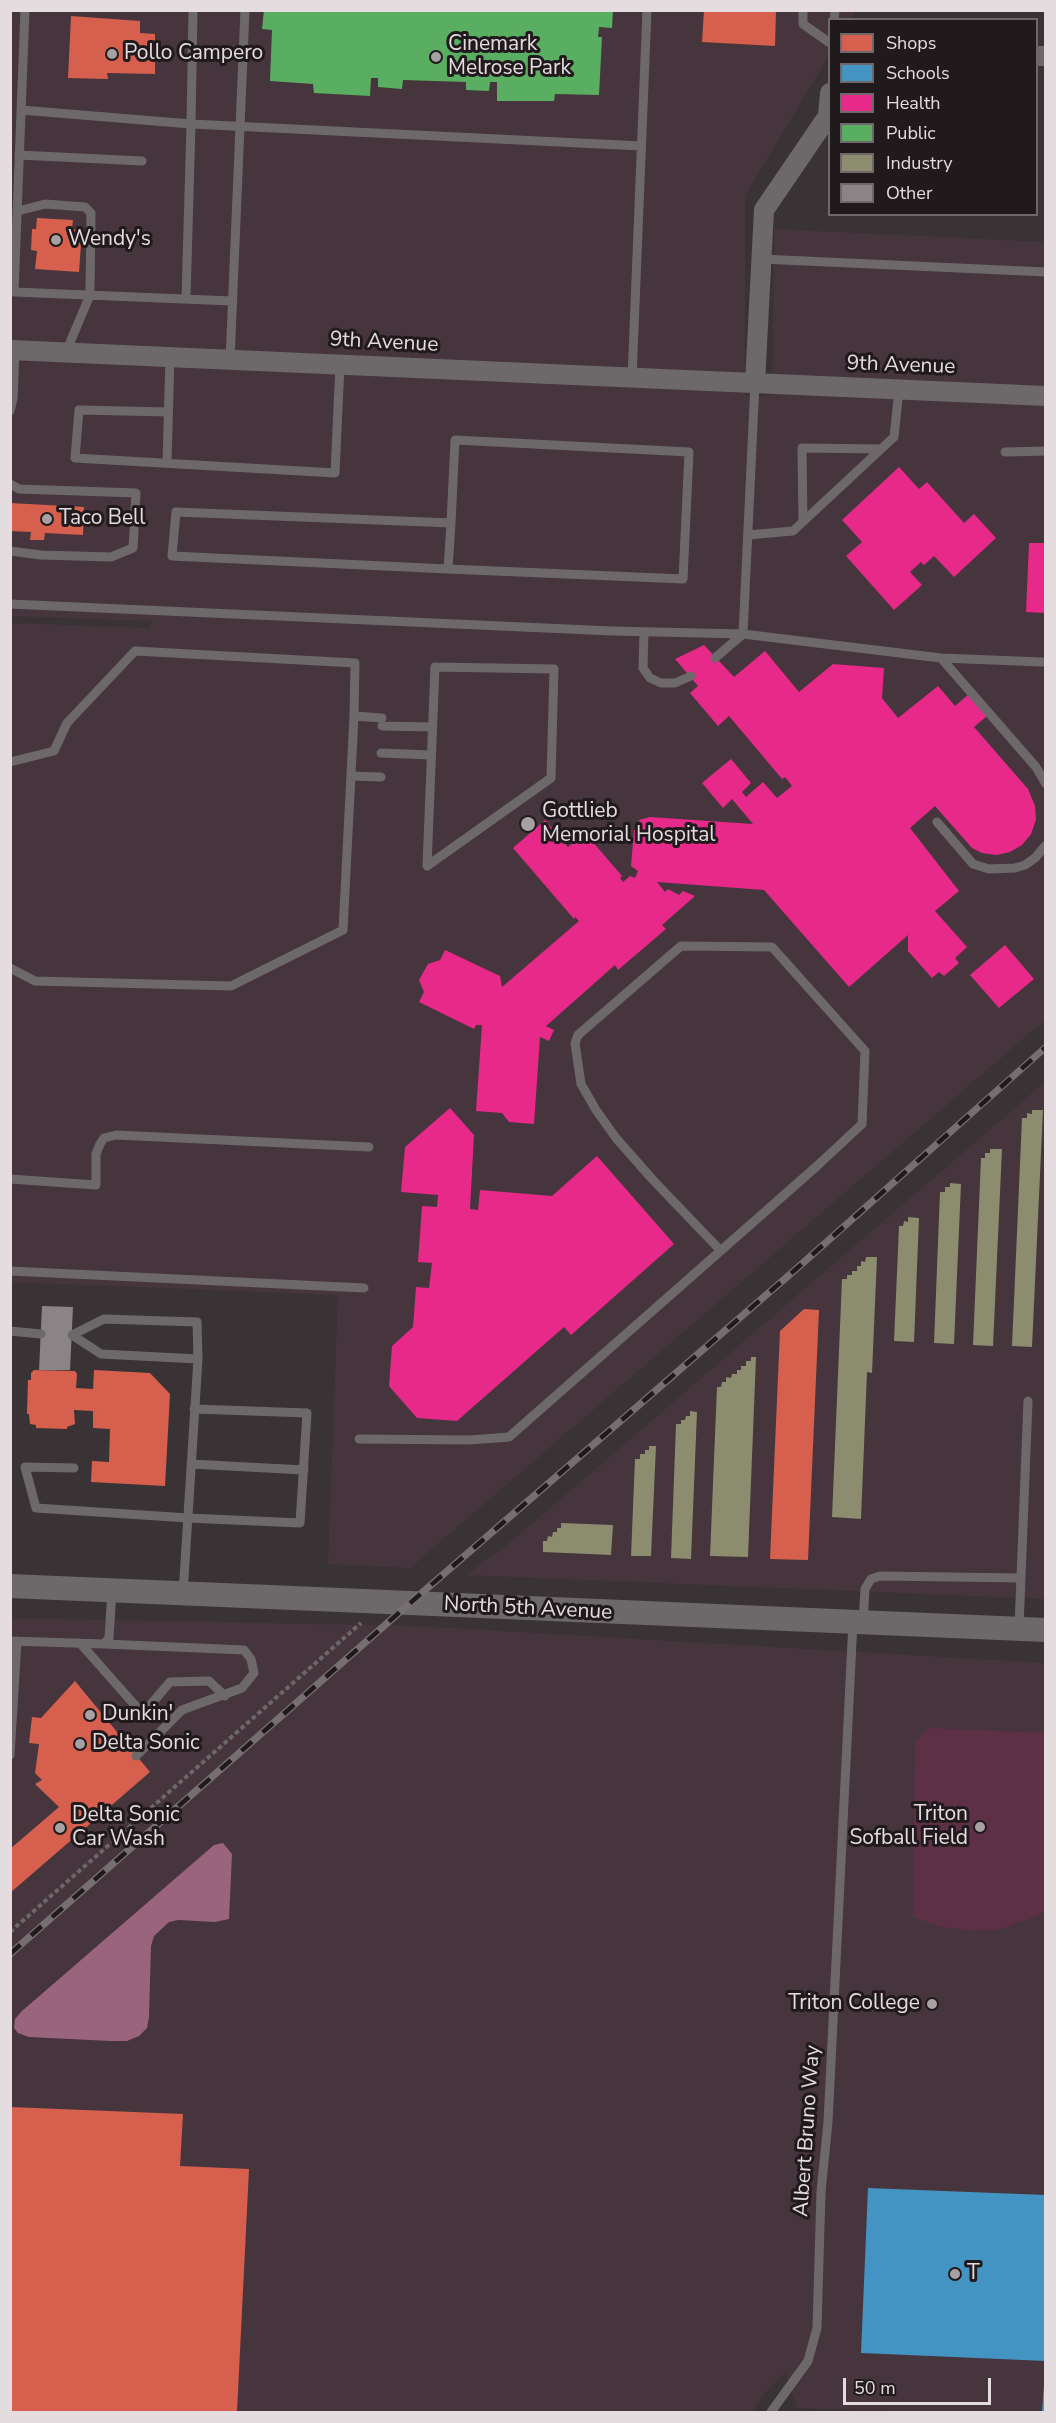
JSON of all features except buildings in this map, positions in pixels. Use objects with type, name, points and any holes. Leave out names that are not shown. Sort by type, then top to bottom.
[{"type":"street","points":[[754,383],[764,210],[828,116]]},
{"type":"street","name":"9th Avenue","points":[[13,350],[1046,396]]},
{"type":"street","name":"North 5th Avenue","points":[[10,1586],[1046,1630]]},
{"type":"lane","points":[[25,10],[14,292],[232,301]]},
{"type":"lane","points":[[186,299],[193,10]]},
{"type":"lane","points":[[230,360],[245,10]]},
{"type":"lane","points":[[632,378],[647,10]]},
{"type":"lane","points":[[803,10],[802,24],[828,43]]},
{"type":"lane","points":[[21,110],[240,127],[642,146]]},
{"type":"lane","points":[[20,155],[142,162]]},
{"type":"lane","points":[[18,211],[45,204],[85,207],[92,213],[90,295],[66,352]]},
{"type":"lane","points":[[761,259],[1046,272]]},
{"type":"lane","points":[[10,411],[13,399],[13,350]]},
{"type":"lane","points":[[167,463],[170,357]]},
{"type":"lane","points":[[168,412],[79,410],[75,458],[335,473],[340,365]]},
{"type":"lane","points":[[715,658],[743,634],[754,383]]},
{"type":"lane","points":[[748,535],[794,531],[894,437],[899,390]]},
{"type":"lane","points":[[448,569],[451,523],[455,440],[689,452],[683,579],[448,569],[172,556],[176,512],[451,523]]},
{"type":"lane","points":[[803,522],[802,447],[881,449]]},
{"type":"lane","points":[[1005,452],[1046,452]]},
{"type":"lane","points":[[10,484],[19,489],[136,493],[133,549],[111,557],[41,555],[10,551]]},
{"type":"lane","points":[[10,604],[644,632],[743,634],[941,658],[1042,662]]},
{"type":"lane","points":[[644,632],[643,668],[650,678],[661,683],[675,684],[691,676]]},
{"type":"lane","points":[[10,762],[54,751],[67,723],[135,651],[355,663],[343,930],[231,986],[35,981],[10,968]]},
{"type":"lane","points":[[941,658],[1036,768],[1046,784]]},
{"type":"lane","points":[[435,667],[554,669],[551,778],[427,866],[430,754],[435,667]]},
{"type":"lane","points":[[354,716],[432,728]]},
{"type":"lane","points":[[381,753],[430,754]]},
{"type":"lane","points":[[351,776],[381,777]]},
{"type":"lane","points":[[937,822],[973,864],[989,869],[1015,868],[1024,865],[1035,858],[1046,845]]},
{"type":"lane","points":[[359,1439],[470,1440],[509,1437],[720,1250],[862,1124],[865,1051],[772,947],[681,946],[578,1035],[575,1043],[581,1084],[596,1110],[631,1155],[720,1250]]},
{"type":"lane","points":[[10,1179],[96,1185],[96,1154],[105,1138],[111,1136],[369,1147]]},
{"type":"lane","points":[[10,1271],[364,1288]]},
{"type":"lane","points":[[183,1594],[198,1359],[197,1322],[104,1319],[72,1335],[101,1354],[198,1359]]},
{"type":"lane","points":[[10,1331],[40,1334]]},
{"type":"lane","points":[[1019,1629],[1028,1401]]},
{"type":"lane","points":[[74,1468],[25,1467],[36,1508],[300,1523],[307,1413],[194,1409]]},
{"type":"lane","points":[[191,1464],[304,1470]]},
{"type":"lane","name":"Albert Bruno Way","points":[[771,2412],[808,2361],[817,2328],[821,2192],[828,2115],[858,1623],[865,1589],[871,1579],[880,1576],[1021,1578]]},
{"type":"lane","points":[[104,1644],[109,1638],[112,1591]]},
{"type":"lane","points":[[10,1755],[14,1641],[244,1650],[251,1659],[254,1672],[242,1688],[225,1696],[209,1698],[182,1710],[136,1756]]},
{"type":"lane","points":[[80,1643],[140,1711],[146,1710],[170,1682],[209,1681],[225,1696]]},
{"type":"path","points":[[10,1932],[385,1602]]},
{"type":"shaded area","name":"Gottlieb Memorial Hospital","points":[[11,11],[856,11],[851,18],[828,18],[828,57],[745,196],[745,395],[772,396],[774,229],[1045,242],[1045,1020],[410,1568],[328,1564],[338,1295],[11,1282],[11,623],[150,628],[151,621],[11,616]]},
{"type":"shaded area","points":[[1045,1082],[1045,1599],[466,1575],[506,1546]]},
{"type":"shaded area","points":[[10,1618],[417,1626],[1045,1663],[1045,2412],[919,2412],[797,2408],[785,2373],[765,2393],[752,2412],[11,2412]]},
{"type":"shaded area","name":"Triton Sofball Field","points":[[929,1728],[1045,1733],[1046,1911],[1002,1929],[974,1931],[941,1927],[913,1917],[915,1742]]},
{"type":"shaded area","points":[[223,1843],[232,1854],[229,1919],[215,1922],[178,1920],[169,1922],[154,1936],[151,1946],[149,2017],[147,2028],[139,2036],[127,2041],[110,2041],[29,2037],[18,2033],[14,2028],[15,2019],[22,2011],[214,1845]]},
{"type":"railway","points":[[10,1954],[795,1270],[1046,1047]]},
{"type":"place","name":"Pollo Campero","points":[[112,54]]},
{"type":"place","name":"Cinemark Melrose Park","points":[[436,57]]},
{"type":"place","name":"Wendy's","points":[[56,240]]},
{"type":"place","name":"Taco Bell","points":[[47,519]]},
{"type":"place","name":"Gottlieb Memorial Hospital","points":[[528,824]]},
{"type":"place","name":"Dunkin'","points":[[90,1715]]},
{"type":"place","name":"Delta Sonic","points":[[80,1744]]},
{"type":"place","name":"Triton Sofball Field","points":[[980,1827]]},
{"type":"place","name":"Delta Sonic Car Wash","points":[[60,1828]]},
{"type":"place","name":"Triton College","points":[[932,2004]]},
{"type":"place","name":"T","points":[[955,2274]]}]
